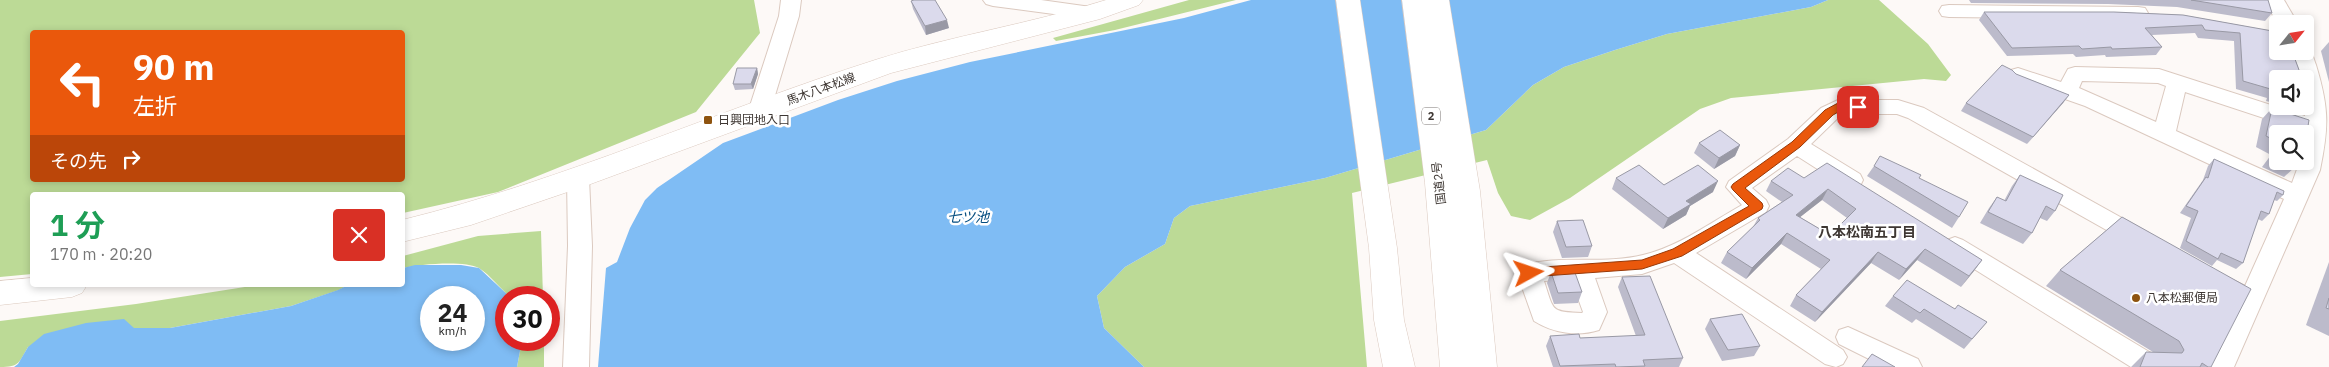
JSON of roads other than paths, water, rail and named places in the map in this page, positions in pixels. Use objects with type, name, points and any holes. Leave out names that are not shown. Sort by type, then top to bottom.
[{"type":"main road","name":"馬木八本松線","points":[[405,230],[471,214],[578,178],[884,66],[1091,13],[1131,0]]},
{"type":"main road","points":[[1348,0],[1382,248],[1389,320],[1398,367]]},
{"type":"main road","name":"国道2号","points":[[1414,0],[1431,109],[1445,233],[1456,367]]},
{"type":"main road","points":[[1437,0],[1466,191],[1481,367]]},
{"type":"main road","points":[[0,293],[54,287]]},
{"type":"street","points":[[759,112],[789,16],[791,0]]},
{"type":"street","points":[[993,0],[1091,13]]},
{"type":"street","points":[[2274,0],[2283,15]]},
{"type":"street","points":[[1949,12],[2157,14]]},
{"type":"street","points":[[2221,367],[2310,170],[2316,127],[2315,98],[2304,60]]},
{"type":"street","points":[[2066,92],[2075,74],[2159,76],[2316,127]]},
{"type":"street","points":[[2018,75],[2092,101],[2298,196]]},
{"type":"street","points":[[2164,134],[2176,82]]},
{"type":"street","points":[[1579,268],[1642,264],[1677,253],[1758,206],[1737,187],[1796,145],[1829,113],[1838,107],[1898,107],[1916,113],[2156,248]]},
{"type":"street","points":[[1796,145],[1871,193]]},
{"type":"street","points":[[576,367],[580,246],[578,178]]},
{"type":"street","points":[[1938,235],[2152,367]]},
{"type":"street","points":[[1677,253],[1831,362],[1854,329],[1909,367]]},
{"type":"street","points":[[2199,272],[2250,301]]},
{"type":"water","name":"七ツ池","points":[[1251,0],[1828,0],[1811,7],[1667,34],[1564,67],[1533,85],[1486,130],[1325,178],[1190,206],[1174,218],[1165,244],[1125,267],[1097,296],[1104,328],[1144,367],[598,367],[606,268],[617,262],[630,228],[645,200],[657,188],[723,143],[838,100],[897,81],[970,62],[1184,18]]},
{"type":"water","points":[[415,265],[461,265],[479,268],[498,286],[495,286],[495,351],[520,351],[517,367],[14,367],[18,364],[28,347],[44,334],[86,323],[124,319],[134,328],[170,328],[291,306],[344,287],[405,287],[405,268]]},
{"type":"place","name":"日興団地入口","points":[[708,120]]},
{"type":"place","name":"八本松郵便局","points":[[2136,298]]},
{"type":"district","name":"八本松南五丁目","points":[[1867,232]]}]
